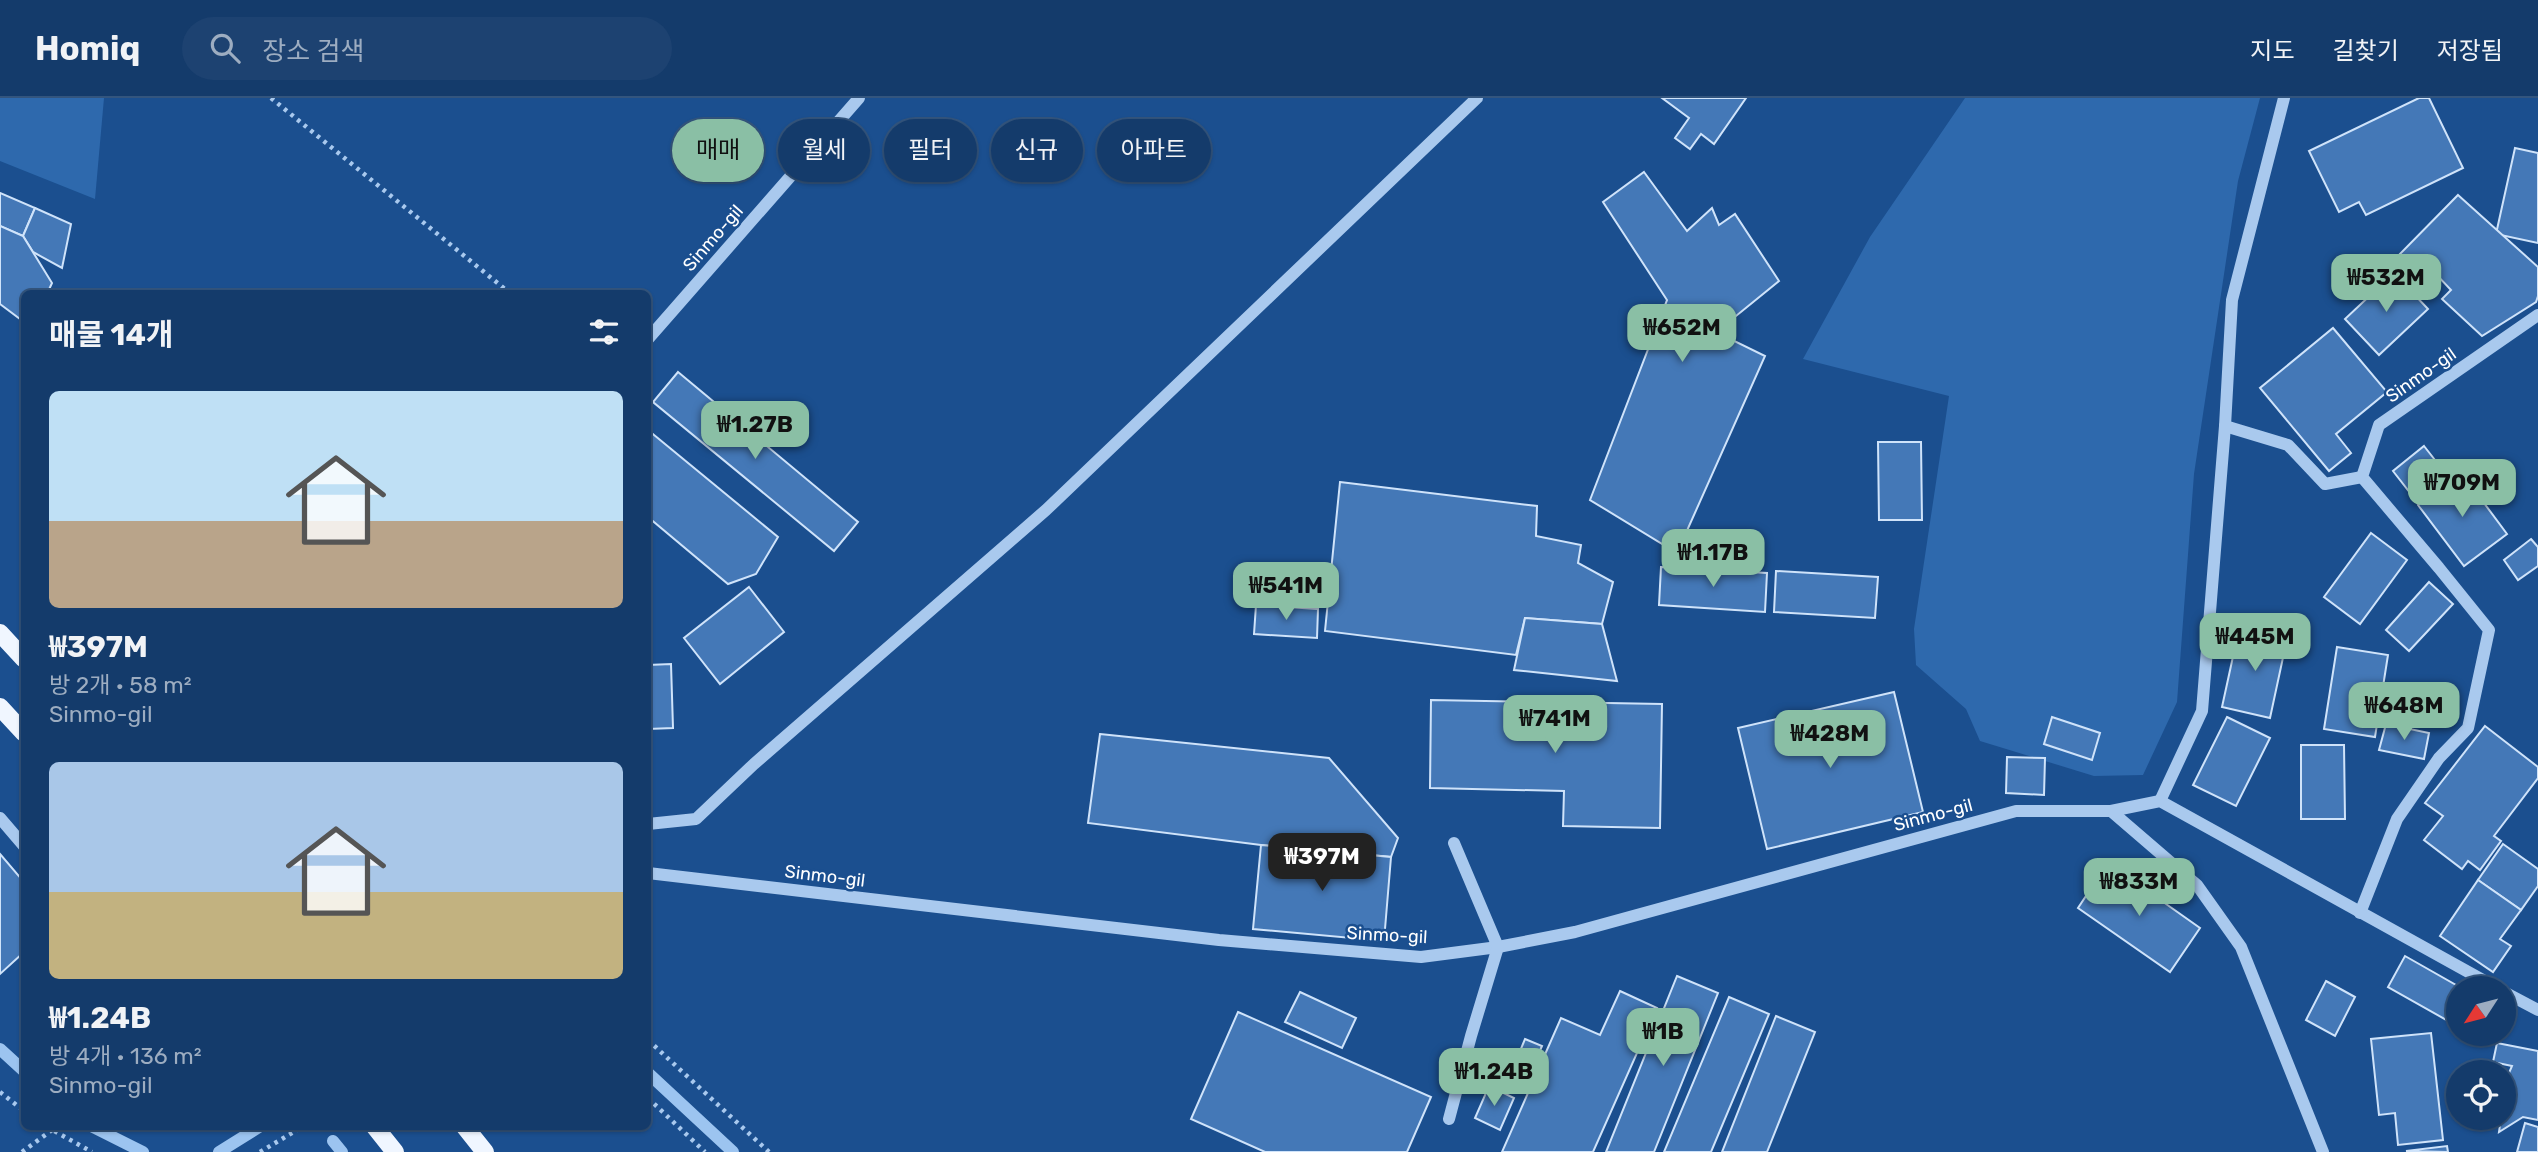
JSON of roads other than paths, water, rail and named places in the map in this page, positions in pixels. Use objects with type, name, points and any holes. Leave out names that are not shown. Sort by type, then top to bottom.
[{"type":"main road","points":[[0,633],[21,656]]},
{"type":"main road","points":[[0,707],[21,730]]},
{"type":"main road","points":[[377,1130],[396,1152]]},
{"type":"main road","points":[[468,1130],[485,1152]]},
{"type":"street","name":"Sinmo-gil","points":[[651,336],[859,98]]},
{"type":"street","points":[[651,824],[696,818],[754,764],[1046,510],[1478,98]]},
{"type":"street","points":[[2284,98],[2232,300],[2225,426],[2202,711],[2160,802],[2475,976]]},
{"type":"street","name":"Sinmo-gil","points":[[2362,477],[2379,425],[2538,315]]},
{"type":"street","points":[[2225,426],[2288,445],[2325,484],[2362,477],[2489,630],[2468,728],[2439,758],[2397,819],[2360,913]]},
{"type":"street","name":"Sinmo-gil","points":[[651,873],[1219,940],[1421,957],[1498,947],[1574,932],[2016,811],[2111,811],[2160,802]]},
{"type":"street","points":[[2111,811],[2197,886],[2241,947],[2323,1152]]},
{"type":"street","points":[[0,818],[21,842]]},
{"type":"street","points":[[1449,1119],[1498,947],[1454,843]]},
{"type":"street","points":[[2516,998],[2538,1010]]},
{"type":"waterway","points":[[0,1049],[21,1068]]},
{"type":"waterway","points":[[651,1076],[733,1152]]},
{"type":"waterway","points":[[99,1130],[143,1152]]},
{"type":"waterway","points":[[219,1152],[254,1130]]},
{"type":"waterway","points":[[333,1141],[342,1152]]}]
